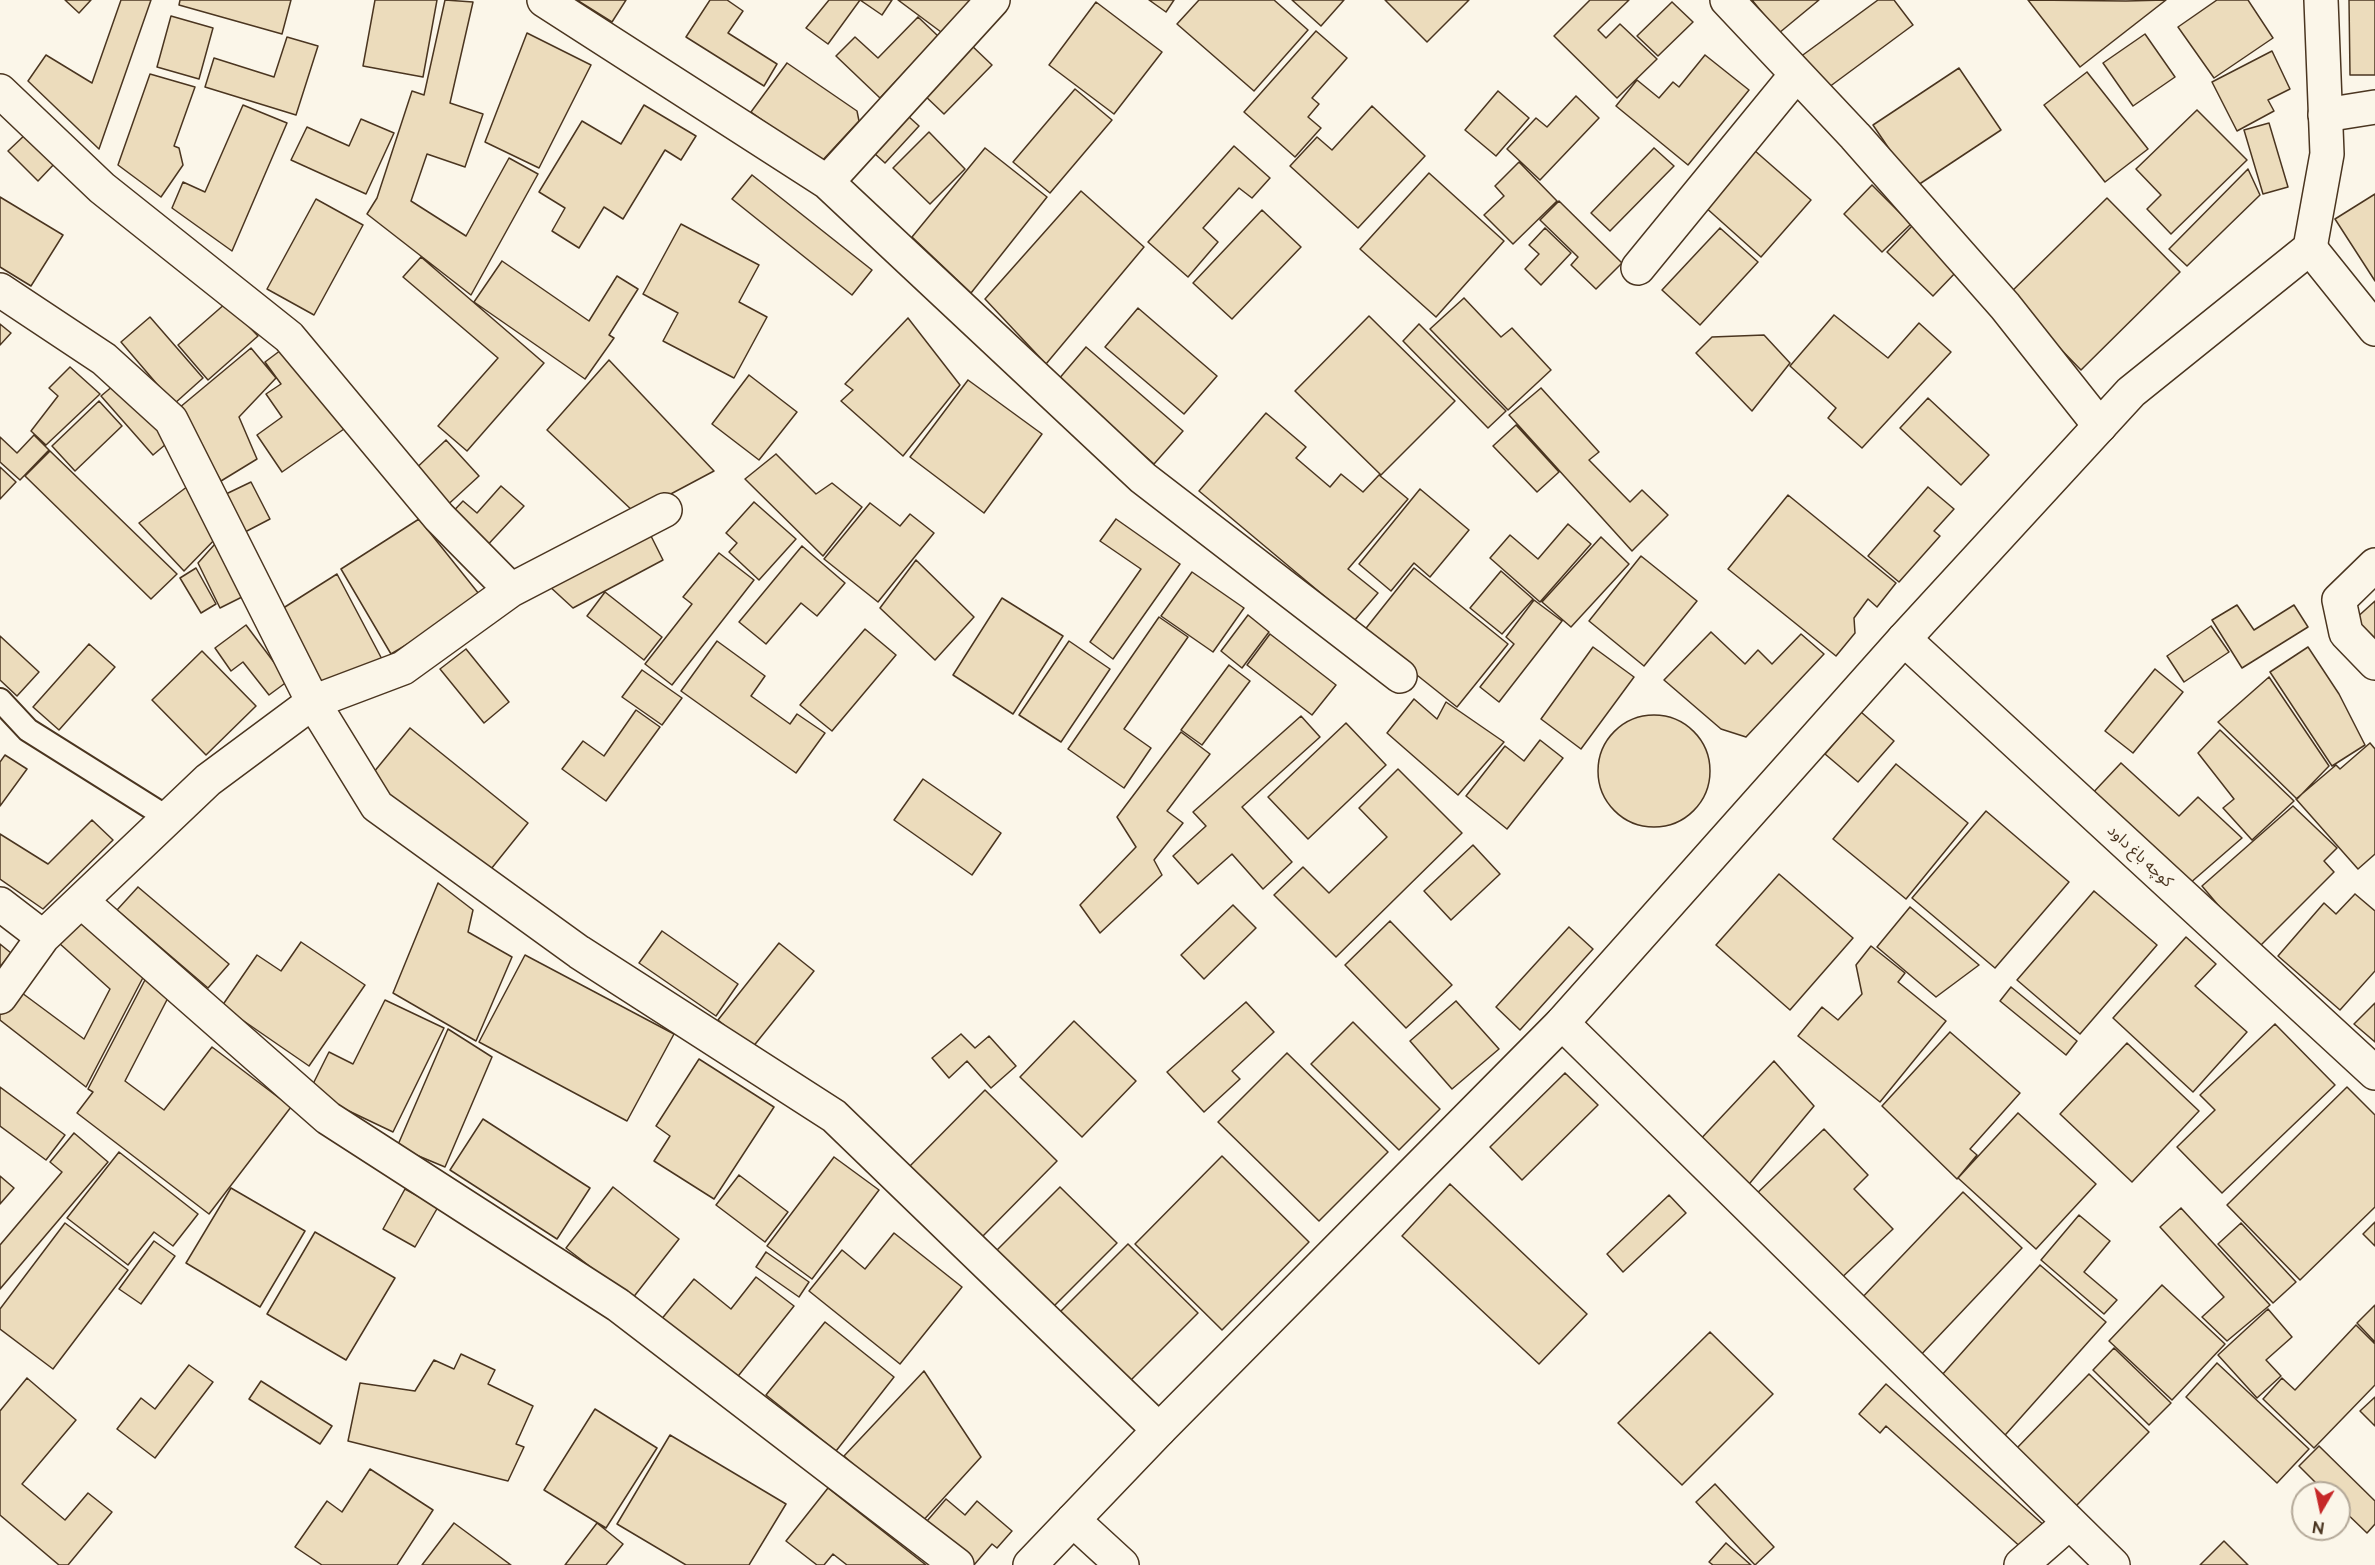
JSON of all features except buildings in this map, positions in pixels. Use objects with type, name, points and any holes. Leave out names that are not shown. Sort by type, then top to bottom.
[{"type":"street","points":[[544,0],[827,182],[1143,478],[1400,676]]},
{"type":"street","points":[[827,182],[993,0]]},
{"type":"street","points":[[1727,0],[1855,136],[2005,306],[2100,426]]},
{"type":"street","points":[[1030,1565],[1159,1430],[1562,1023],[1904,639],[2131,392],[2310,248],[2327,154],[2321,0]]},
{"type":"street","points":[[1638,268],[1796,75]]},
{"type":"street","points":[[0,91],[102,188],[289,337],[440,517],[511,590]]},
{"type":"street","points":[[2325,114],[2375,107]]},
{"type":"street","points":[[2310,248],[2375,329]]},
{"type":"street","points":[[0,290],[105,359],[171,420],[313,702],[377,806],[579,952],[834,1116],[1159,1430]]},
{"type":"street","points":[[0,997],[43,937],[208,780],[313,702],[404,668],[511,590],[665,510]]},
{"type":"street","points":[[2375,565],[2339,600],[2346,633],[2375,663]]},
{"type":"street","name":"کوچه باغ داود","points":[[1904,639],[2375,1073]]},
{"type":"street","points":[[81,901],[328,1118],[618,1305],[957,1565]]},
{"type":"street","points":[[0,904],[43,937]]},
{"type":"street","points":[[1562,1023],[2113,1565]]},
{"type":"street","points":[[1073,1520],[1122,1565]]},
{"type":"street","points":[[2021,1565],[2069,1523]]},
{"type":"lane","points":[[0,700],[28,730],[168,818]]}]
